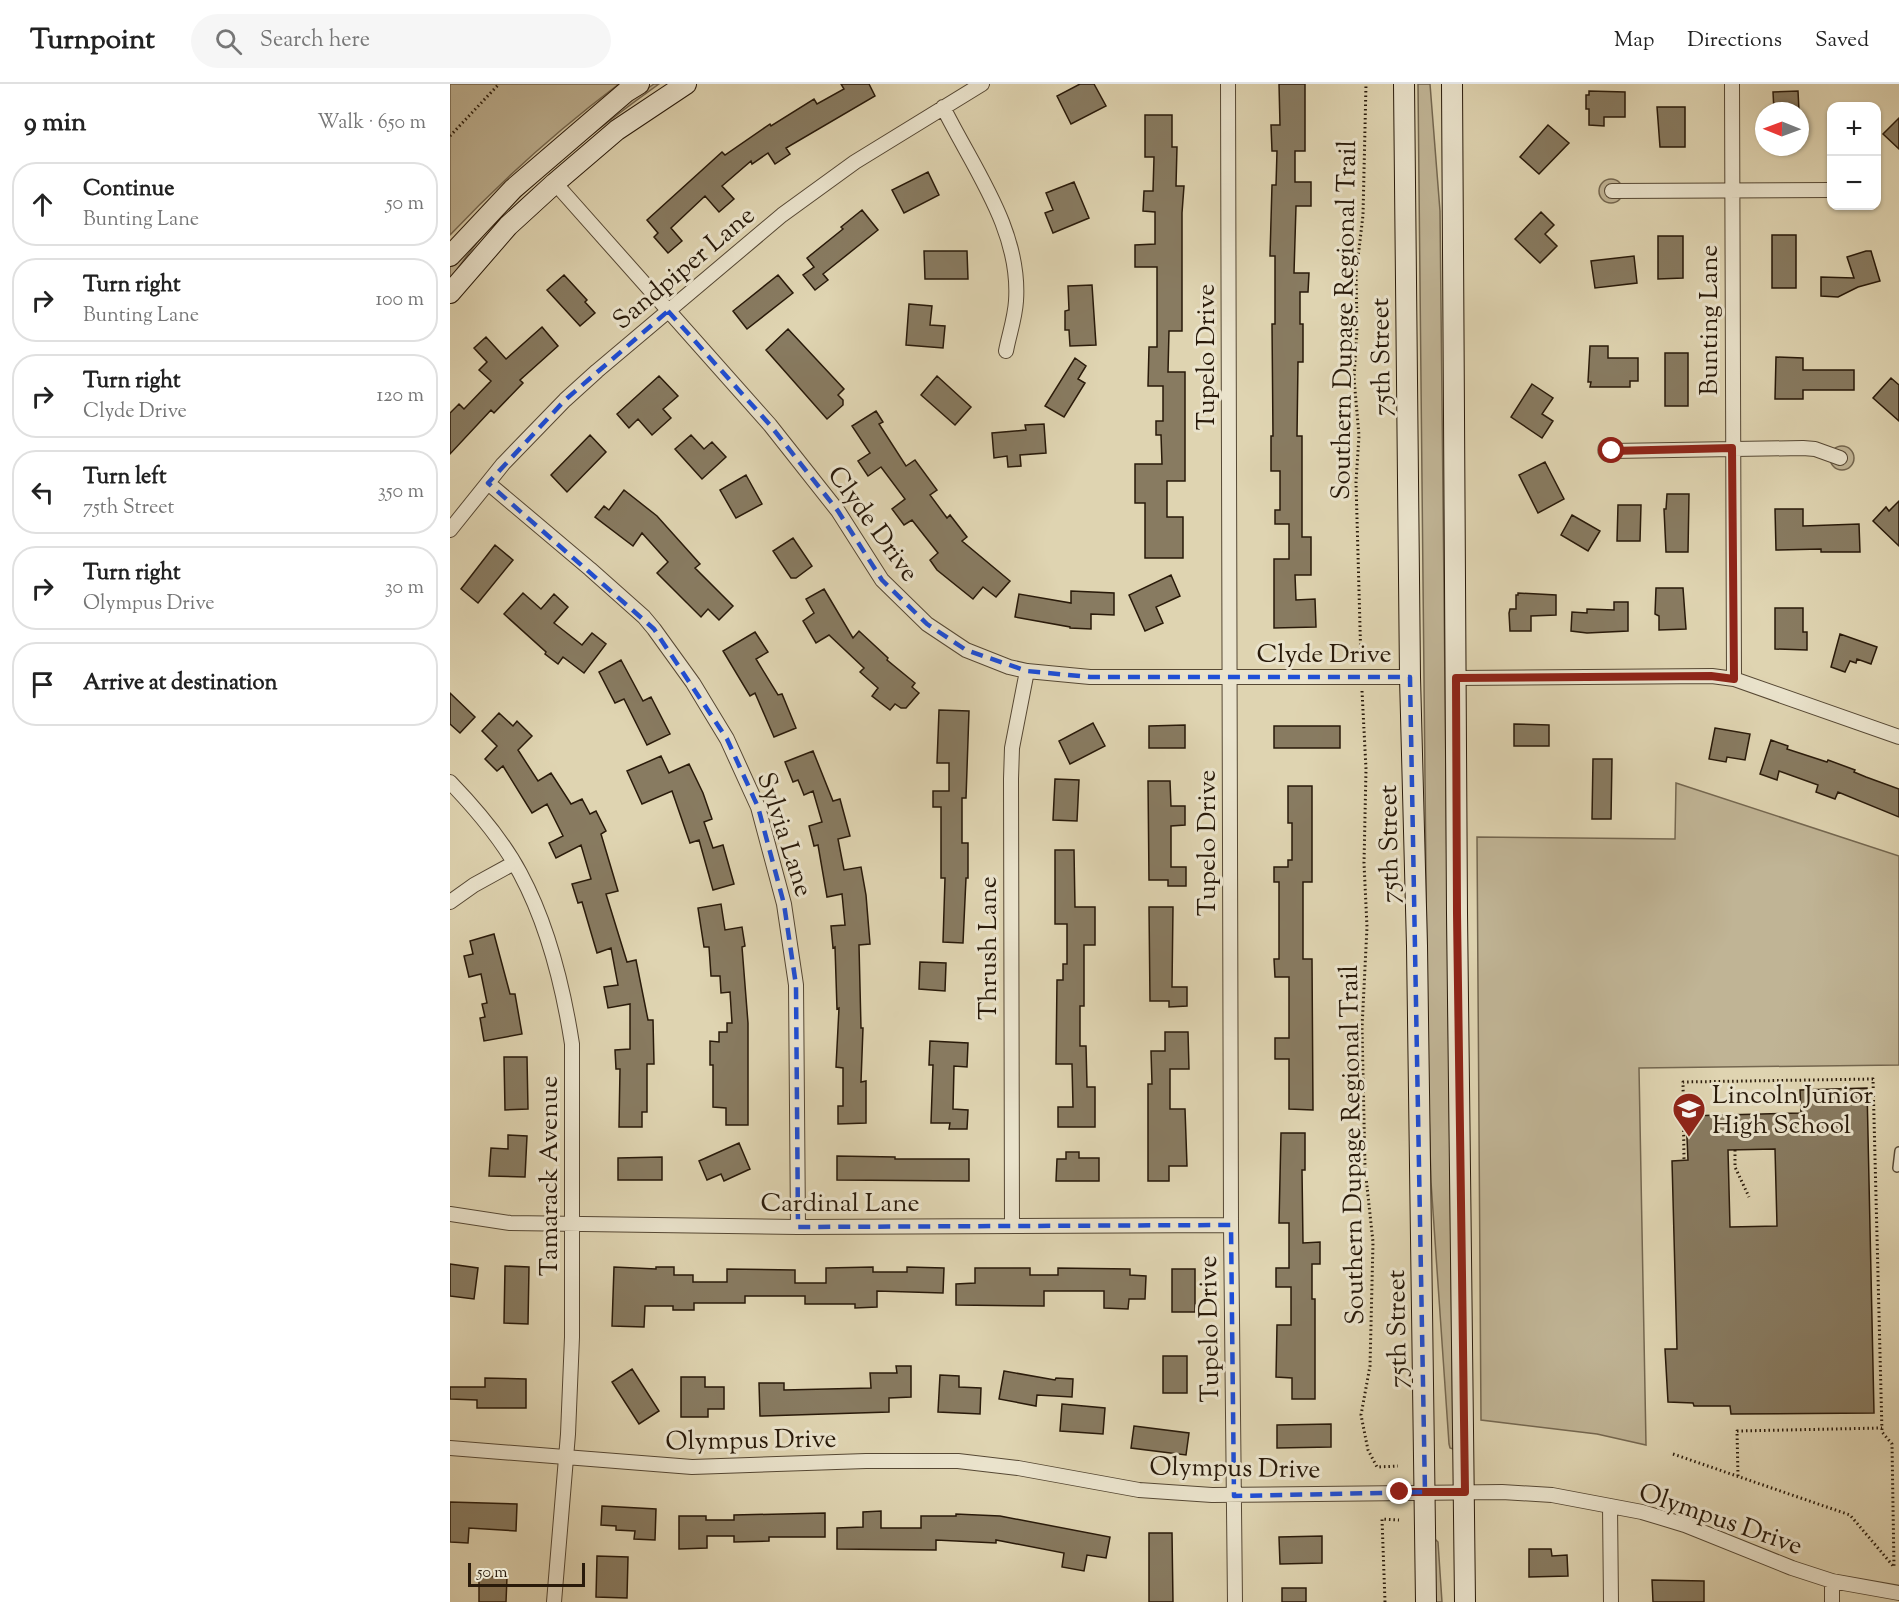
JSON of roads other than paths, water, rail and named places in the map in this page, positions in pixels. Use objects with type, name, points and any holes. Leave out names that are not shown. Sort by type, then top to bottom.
[{"type":"main road","points":[[450,256],[513,189],[626,92],[639,84]]},
{"type":"main road","points":[[450,293],[508,226],[555,183],[617,130],[686,84]]},
{"type":"main road","name":"75th Street","points":[[1404,84],[1410,677],[1418,958],[1426,1602]]},
{"type":"main road","points":[[1452,84],[1465,1602]]},
{"type":"street","name":"Sandpiper Lane","points":[[450,530],[540,424],[565,400],[782,214],[823,183],[982,84]]},
{"type":"street","name":"Tupelo Drive","points":[[1228,84],[1231,1225],[1235,1602]]},
{"type":"street","name":"Bunting Lane","points":[[1732,84],[1734,679]]},
{"type":"street","points":[[943,107],[981,176],[1009,243],[1016,285],[1016,303],[1005,351]]},
{"type":"street","name":"Clyde Drive","points":[[555,183],[770,425],[838,511],[882,580],[927,624],[966,650],[1009,667],[1026,671],[1090,677],[1410,677]]},
{"type":"street","points":[[1612,191],[1827,190]]},
{"type":"street","points":[[1612,451],[1803,448],[1815,449],[1840,458]]},
{"type":"street","name":"Sylvia Lane","points":[[488,483],[644,617],[693,683],[726,739],[758,807],[784,904],[796,985],[798,1227]]},
{"type":"street","name":"Thrush Lane","points":[[1012,1226],[1011,779],[1012,748],[1026,671]]},
{"type":"street","points":[[1456,678],[1711,676],[1734,679],[1899,737]]},
{"type":"street","name":"Tamarack Avenue","points":[[450,782],[486,822],[520,873],[542,923],[567,1015],[572,1044],[572,1337],[566,1459],[554,1602]]},
{"type":"street","points":[[450,902],[474,885],[514,863]]},
{"type":"street","name":"Cardinal Lane","points":[[450,1214],[510,1223],[798,1227],[1231,1225]]},
{"type":"street","name":"Olympus Drive","points":[[450,1448],[566,1459],[692,1467],[866,1461],[958,1461],[1018,1468],[1138,1490],[1234,1496],[1425,1492],[1502,1492],[1552,1496],[1642,1512],[1685,1525],[1792,1568],[1833,1581],[1899,1593]]},
{"type":"street","points":[[1610,1506],[1611,1602]]},
{"type":"street","points":[[1832,1602],[1833,1581]]},
{"type":"lane","points":[[1897,1168],[1899,1151]]},
{"type":"place","name":"Lincoln Junior High School","points":[[1689,1138]]}]
